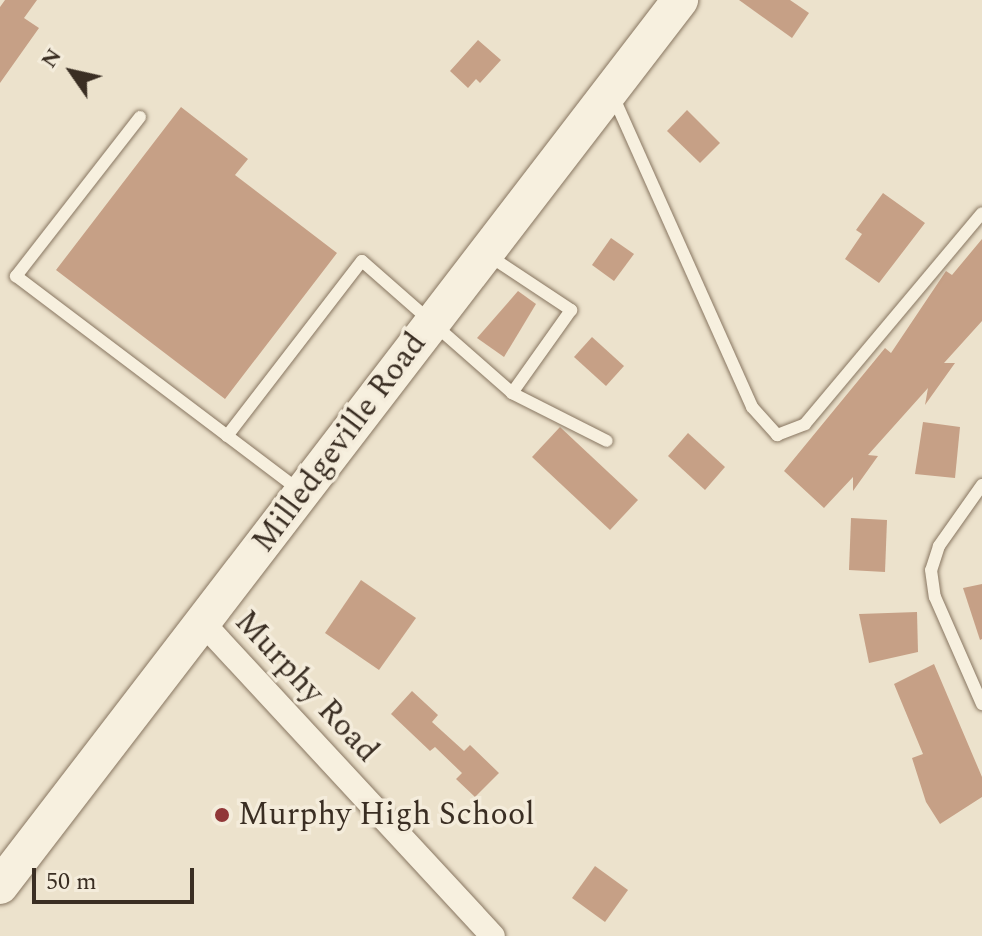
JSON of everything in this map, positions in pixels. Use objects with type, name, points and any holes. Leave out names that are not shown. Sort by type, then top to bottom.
[{"type":"street","name":"Milledgeville Road","points":[[0,886],[680,0]]},
{"type":"street","name":"Murphy Road","points":[[202,622],[493,936]]},
{"type":"lane","points":[[611,91],[752,407],[777,435],[805,424],[982,213]]},
{"type":"lane","points":[[140,117],[16,276],[302,493]]},
{"type":"lane","points":[[485,253],[571,310],[512,393]]},
{"type":"lane","points":[[227,436],[362,261],[512,393],[607,441]]},
{"type":"lane","points":[[982,485],[939,546],[931,570],[935,597],[982,704]]},
{"type":"building","points":[[5,0],[37,0],[24,18],[39,28],[0,83],[0,7]]},
{"type":"building","points":[[739,0],[790,0],[809,13],[792,38]]},
{"type":"building","points":[[478,40],[501,60],[480,83],[476,79],[468,88],[450,71]]},
{"type":"building","points":[[181,107],[248,159],[235,175],[337,253],[225,399],[56,270]]},
{"type":"building","points":[[687,110],[720,143],[700,163],[667,131]]},
{"type":"building","points":[[883,193],[925,223],[879,283],[845,259],[862,234],[856,230]]},
{"type":"building","points":[[611,238],[634,254],[614,281],[592,265]]},
{"type":"building","points":[[982,239],[982,321],[944,363],[955,363],[925,405],[928,388],[868,455],[878,456],[853,491],[853,477],[824,508],[784,471],[885,348],[891,353],[946,271],[952,275]]},
{"type":"building","points":[[518,291],[536,304],[504,357],[477,338]]},
{"type":"building","points":[[592,337],[624,366],[606,386],[574,357]]},
{"type":"building","points":[[923,422],[960,427],[955,478],[915,474]]},
{"type":"building","points":[[560,427],[638,500],[610,530],[532,457]]},
{"type":"building","points":[[688,433],[725,467],[705,490],[668,456]]},
{"type":"building","points":[[851,518],[887,520],[885,572],[849,570]]},
{"type":"building","points":[[361,580],[416,618],[379,670],[325,633]]},
{"type":"building","points":[[982,584],[982,639],[980,640],[963,588]]},
{"type":"building","points":[[917,612],[918,652],[869,663],[859,614]]},
{"type":"building","points":[[934,664],[982,777],[982,797],[940,824],[926,802],[912,758],[923,754],[894,684]]},
{"type":"building","points":[[412,691],[438,715],[432,722],[464,751],[470,745],[499,773],[475,797],[456,779],[462,773],[435,747],[430,751],[391,714]]},
{"type":"building","points":[[595,866],[628,890],[605,922],[572,898]]},
{"type":"place","name":"Murphy High School","points":[[222,815]]}]
